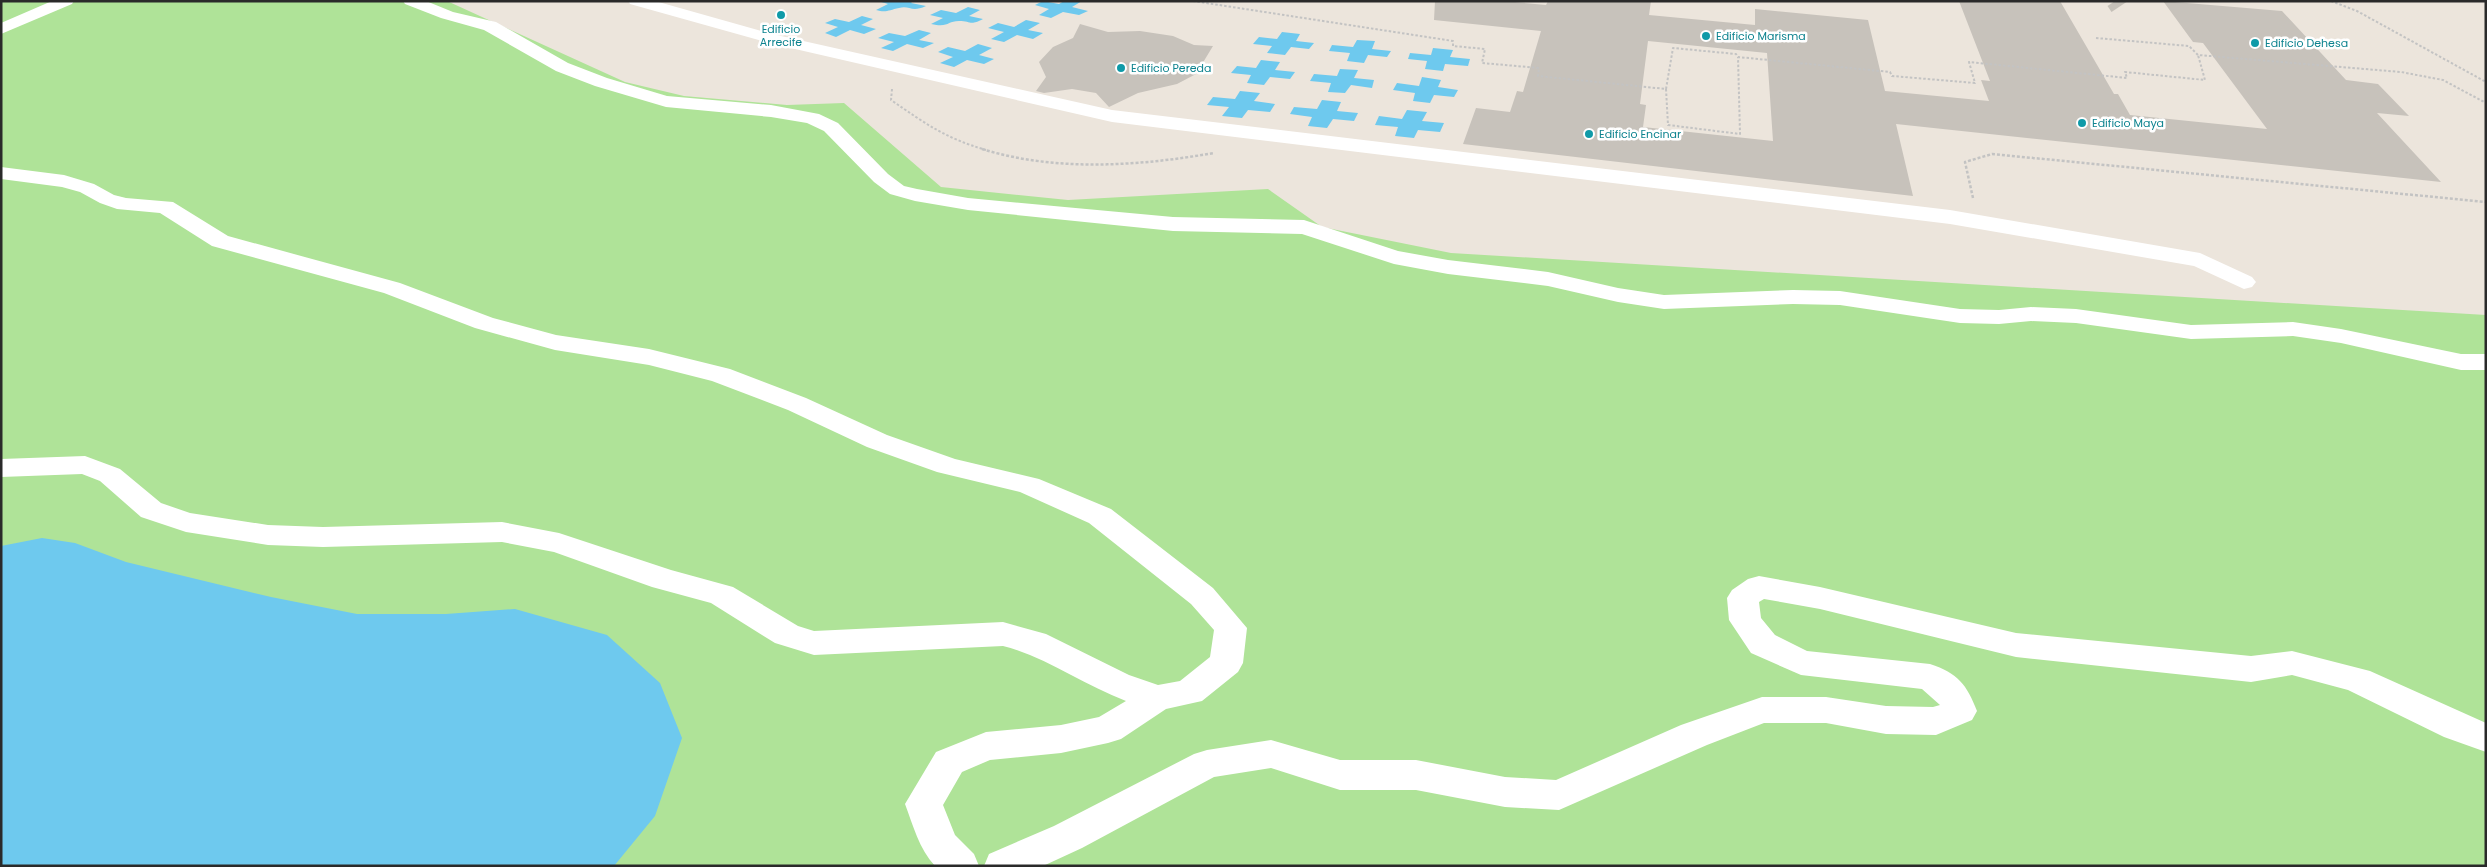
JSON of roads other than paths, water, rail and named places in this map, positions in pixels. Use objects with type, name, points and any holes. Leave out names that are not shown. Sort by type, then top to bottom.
[{"type":"street","points":[[1,28],[66,1]]},
{"type":"street","points":[[411,1],[447,15],[490,26],[562,66],[601,82],[666,101],[771,111],[812,118],[831,127],[881,178],[897,190],[915,195],[978,205],[1173,224],[1304,227],[1394,257],[1413,261],[1548,280],[1664,302],[1705,302],[1793,296],[1840,298],[1960,316],[1999,317],[2031,314],[2076,316],[2191,332],[2293,329],[2341,336],[2461,362],[2486,362]]},
{"type":"street","points":[[636,1],[769,38],[1112,116],[1950,216],[2200,260],[2244,282]]},
{"type":"street","points":[[1,173],[64,181],[87,188],[107,199],[125,204],[165,206],[220,241],[392,288],[484,323],[555,342],[649,357],[721,375],[797,404],[877,441],[947,466],[1029,485],[1100,516],[1202,596],[1231,628],[1226,663],[1190,692],[1157,698],[1108,729],[1061,739],[986,746],[949,762],[924,804],[940,845],[960,866]]},
{"type":"street","points":[[1413,261],[1429,278]]},
{"type":"street","points":[[1,468],[47,468],[85,465],[110,475],[151,510],[186,522],[234,531],[268,535],[323,537],[502,532],[549,541],[664,579],[722,595],[787,635],[814,643],[1003,634],[1034,642],[1117,684],[1157,698]]},
{"type":"street","points":[[1003,866],[1068,837],[1206,764],[1271,754],[1340,775],[1416,775],[1505,792],[1558,795],[1694,735],[1762,710],[1826,710],[1886,720],[1936,721],[1960,711],[1953,694],[1930,677],[1801,663],[1764,644],[1745,620],[1743,598],[1759,587],[1820,598],[2016,645],[2251,669],[2292,663],[2358,680],[2457,727],[2486,738]]},
{"type":"water","points":[[878,1],[913,1],[911,3],[926,6],[917,9],[903,7],[882,11],[876,10],[888,4]]},
{"type":"water","points":[[1043,1],[1059,4],[1064,1],[1082,1],[1072,7],[1088,11],[1079,15],[1063,12],[1051,18],[1039,15],[1049,9],[1035,5]]},
{"type":"water","points":[[968,7],[980,10],[969,16],[983,19],[973,23],[955,21],[945,25],[931,24],[943,18],[930,15],[941,10],[956,13]]},
{"type":"water","points":[[862,16],[873,19],[861,25],[876,29],[864,34],[850,30],[836,37],[825,33],[838,27],[825,23],[835,19],[849,22]]},
{"type":"water","points":[[1026,20],[1040,23],[1028,30],[1043,33],[1033,39],[1017,35],[1004,42],[991,39],[1004,32],[988,28],[998,23],[1014,27]]},
{"type":"water","points":[[919,30],[931,33],[919,40],[934,43],[923,48],[907,44],[893,51],[881,48],[894,42],[878,38],[889,33],[905,36]]},
{"type":"water","points":[[1282,32],[1300,34],[1296,41],[1314,43],[1309,49],[1291,47],[1285,55],[1267,53],[1272,46],[1253,44],[1259,37],[1277,39]]},
{"type":"water","points":[[1357,40],[1375,41],[1372,49],[1391,51],[1387,57],[1368,55],[1364,63],[1347,61],[1350,53],[1329,51],[1332,45],[1353,47]]},
{"type":"water","points":[[978,44],[992,48],[979,55],[994,59],[984,64],[967,60],[954,67],[940,63],[953,57],[938,52],[948,47],[965,51]]},
{"type":"water","points":[[1433,48],[1453,50],[1450,57],[1470,59],[1468,66],[1445,64],[1443,71],[1425,69],[1427,61],[1408,59],[1410,53],[1431,55]]},
{"type":"water","points":[[1261,60],[1280,62],[1275,70],[1295,72],[1290,79],[1270,77],[1264,85],[1247,83],[1251,75],[1231,73],[1237,66],[1256,68]]},
{"type":"water","points":[[1340,69],[1358,70],[1354,78],[1374,80],[1372,88],[1351,85],[1345,93],[1328,92],[1331,83],[1310,81],[1314,74],[1337,76]]},
{"type":"water","points":[[1422,77],[1441,80],[1438,87],[1458,90],[1454,97],[1434,95],[1430,103],[1413,101],[1415,93],[1393,90],[1397,83],[1419,86]]},
{"type":"water","points":[[1240,91],[1260,93],[1254,101],[1275,104],[1270,112],[1248,110],[1242,118],[1222,116],[1229,107],[1207,105],[1213,97],[1235,99]]},
{"type":"water","points":[[1322,100],[1341,102],[1337,111],[1358,113],[1354,121],[1333,119],[1327,128],[1308,126],[1312,117],[1290,114],[1294,107],[1317,109]]},
{"type":"water","points":[[1407,110],[1427,112],[1422,121],[1444,123],[1440,132],[1418,130],[1414,138],[1395,136],[1398,127],[1375,125],[1379,116],[1402,119]]},
{"type":"water","points":[[42,538],[75,543],[126,562],[271,597],[357,614],[446,614],[515,609],[607,635],[660,683],[682,738],[655,816],[614,866],[1,866],[1,546]]},
{"type":"tunnel","points":[[2115,1],[2119,7]]},
{"type":"place","name":"Edificio Arrecife","points":[[781,15]]},
{"type":"place","name":"Edificio Marisma","points":[[1706,36]]},
{"type":"place","name":"Edificio Dehesa","points":[[2255,43]]},
{"type":"place","name":"Edificio Pereda","points":[[1121,68]]},
{"type":"place","name":"Edificio Maya","points":[[2082,123]]},
{"type":"place","name":"Edificio Encinar","points":[[1589,134]]}]
